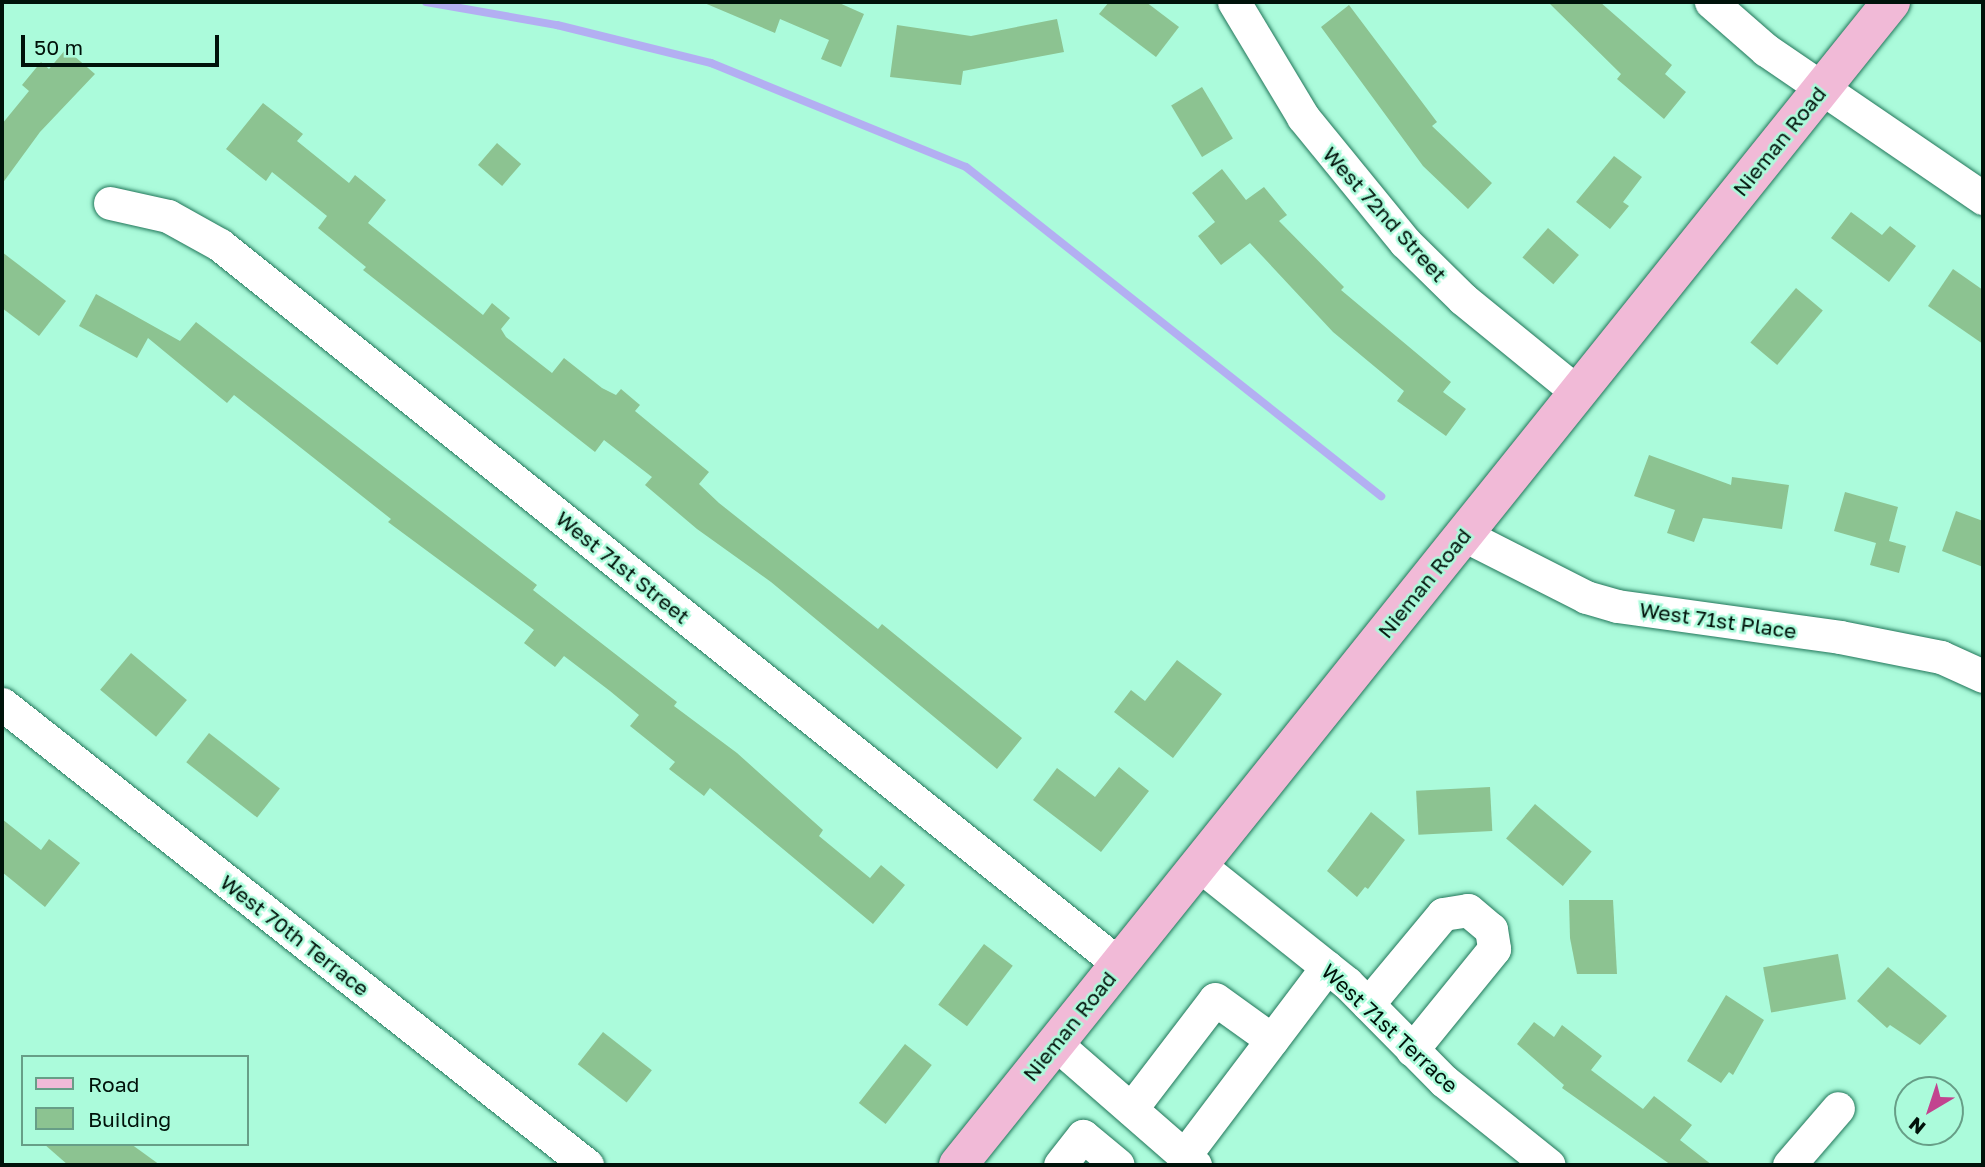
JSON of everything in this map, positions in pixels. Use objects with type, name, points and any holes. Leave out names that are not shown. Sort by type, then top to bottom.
[{"type":"main road","name":"Nieman Road","points":[[958,1165],[1576,391],[1891,2]]},
{"type":"street","name":"West 72nd Street","points":[[1234,2],[1303,117],[1396,232],[1463,299],[1576,391]]},
{"type":"street","points":[[1711,2],[1766,50],[1983,198]]},
{"type":"street","name":"West 71st Street","points":[[110,203],[168,216],[220,245],[1119,964]]},
{"type":"street","name":"West 71st Place","points":[[1462,534],[1586,597],[1617,606],[1840,637],[1941,657],[1983,676]]},
{"type":"street","name":"West 70th Terrace","points":[[2,704],[587,1165]]},
{"type":"street","name":"West 71st Terrace","points":[[1199,865],[1327,967],[1368,1004],[1444,1081],[1549,1165]]},
{"type":"street","points":[[1368,1004],[1443,915],[1468,910],[1491,929],[1494,949],[1412,1050]]},
{"type":"street","points":[[1055,1043],[1190,1161],[1272,1040],[1327,967]]},
{"type":"street","points":[[1130,1109],[1215,999],[1272,1040]]},
{"type":"street","points":[[1789,1165],[1838,1108]]},
{"type":"street","points":[[1060,1165],[1083,1136],[1118,1165]]},
{"type":"building","points":[[702,2],[837,2],[864,14],[841,67],[821,59],[829,40],[780,19],[775,33]]},
{"type":"building","points":[[1109,2],[1146,2],[1179,27],[1156,57],[1099,14]]},
{"type":"building","points":[[1548,2],[1600,2],[1672,65],[1665,74],[1686,92],[1664,119],[1617,79],[1621,74]]},
{"type":"building","points":[[1349,5],[1437,122],[1432,126],[1492,183],[1468,209],[1423,166],[1321,27]]},
{"type":"building","points":[[1057,19],[1064,52],[963,71],[961,85],[890,77],[897,25],[971,36]]},
{"type":"building","points":[[66,49],[95,74],[40,132],[2,184],[2,124],[29,91],[22,85],[41,62],[49,69]]},
{"type":"building","points":[[1202,87],[1233,138],[1202,157],[1171,106]]},
{"type":"building","points":[[263,103],[303,134],[297,141],[349,183],[355,175],[386,200],[368,223],[483,315],[492,303],[510,318],[501,329],[506,337],[552,373],[564,358],[602,388],[616,395],[621,389],[640,405],[635,411],[709,472],[699,484],[719,503],[878,629],[882,624],[1022,738],[997,769],[771,582],[697,529],[645,485],[652,477],[604,440],[595,452],[363,270],[366,267],[318,228],[327,216],[272,172],[266,181],[226,149]]},
{"type":"building","points":[[497,143],[521,164],[502,186],[478,165]]},
{"type":"building","points":[[1614,156],[1642,177],[1623,202],[1629,206],[1610,229],[1576,202]]},
{"type":"building","points":[[1222,169],[1246,200],[1264,187],[1287,215],[1279,221],[1344,287],[1341,290],[1451,382],[1443,392],[1466,409],[1446,436],[1397,401],[1404,391],[1333,332],[1250,243],[1221,265],[1198,236],[1215,222],[1192,193]]},
{"type":"building","points":[[1851,212],[1882,235],[1890,226],[1916,246],[1889,282],[1831,238]]},
{"type":"building","points":[[1548,228],[1579,255],[1553,284],[1522,257]]},
{"type":"building","points":[[2,252],[66,301],[39,336],[2,308]]},
{"type":"building","points":[[1953,269],[1983,290],[1983,344],[1928,306]]},
{"type":"building","points":[[1796,288],[1823,310],[1777,365],[1750,342]]},
{"type":"building","points":[[96,294],[180,341],[196,322],[537,585],[533,590],[677,702],[674,706],[737,753],[823,830],[819,836],[870,878],[881,865],[905,885],[873,924],[710,788],[704,796],[669,769],[675,762],[630,726],[639,715],[564,656],[555,667],[524,643],[534,630],[388,522],[391,519],[234,395],[227,403],[148,338],[137,358],[79,326]]},
{"type":"building","points":[[1649,455],[1731,485],[1732,477],[1789,485],[1782,529],[1703,518],[1694,542],[1667,533],[1675,510],[1634,496]]},
{"type":"building","points":[[1845,492],[1898,507],[1889,541],[1906,546],[1899,573],[1870,565],[1876,543],[1834,531]]},
{"type":"building","points":[[1956,511],[1983,521],[1983,567],[1942,551]]},
{"type":"building","points":[[131,653],[187,700],[156,737],[100,690]]},
{"type":"building","points":[[1177,660],[1222,694],[1173,758],[1114,712],[1131,690],[1145,701]]},
{"type":"building","points":[[209,733],[280,788],[257,818],[186,762]]},
{"type":"building","points":[[1119,767],[1149,791],[1101,852],[1033,800],[1057,768],[1095,797]]},
{"type":"building","points":[[1490,787],[1492,831],[1418,835],[1416,791]]},
{"type":"building","points":[[1535,804],[1592,852],[1563,886],[1506,838]]},
{"type":"building","points":[[1371,812],[1405,840],[1368,889],[1365,887],[1357,897],[1327,871]]},
{"type":"building","points":[[2,819],[41,850],[49,839],[80,863],[45,907],[2,872]]},
{"type":"building","points":[[1569,900],[1613,900],[1617,974],[1577,974],[1570,938]]},
{"type":"building","points":[[984,944],[1013,966],[967,1026],[938,1005]]},
{"type":"building","points":[[1838,954],[1846,999],[1771,1012],[1763,967]]},
{"type":"building","points":[[1888,967],[1947,1016],[1920,1045],[1890,1025],[1887,1028],[1857,1001]]},
{"type":"building","points":[[1726,995],[1764,1020],[1733,1075],[1729,1072],[1721,1083],[1687,1061]]},
{"type":"building","points":[[1534,1022],[1554,1037],[1562,1025],[1602,1056],[1591,1070],[1643,1109],[1654,1096],[1692,1125],[1680,1140],[1712,1165],[1671,1165],[1562,1088],[1564,1085],[1517,1044]]},
{"type":"building","points":[[603,1032],[652,1070],[627,1102],[578,1064]]},
{"type":"building","points":[[905,1044],[932,1065],[886,1124],[859,1103]]},
{"type":"building","points":[[46,1146],[134,1146],[160,1165],[68,1165]]},
{"type":"waterway","points":[[426,2],[557,25],[711,63],[966,167],[1381,496]]}]
